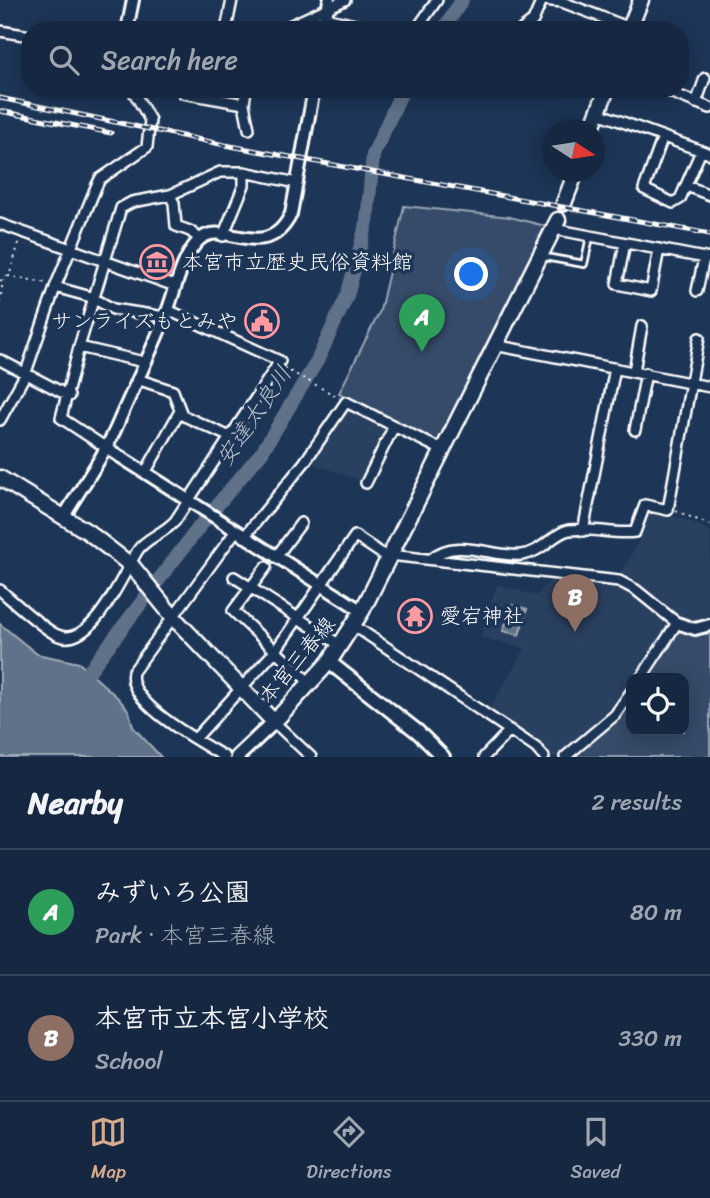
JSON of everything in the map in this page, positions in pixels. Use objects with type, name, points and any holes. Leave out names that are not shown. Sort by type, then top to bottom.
[{"type":"main road","points":[[633,21],[641,0]]},
{"type":"main road","points":[[596,119],[604,98]]},
{"type":"main road","points":[[564,204],[572,182]]},
{"type":"main road","name":"本宮三春線","points":[[0,478],[132,566],[172,615],[274,722],[329,662],[362,611],[556,225]]},
{"type":"main road","points":[[329,662],[418,733],[443,757]]},
{"type":"main road","points":[[237,757],[274,722]]},
{"type":"street","points":[[128,21],[132,0]]},
{"type":"street","points":[[228,21],[232,0]]},
{"type":"street","points":[[306,21],[327,14],[345,0]]},
{"type":"street","points":[[422,21],[437,0]]},
{"type":"street","points":[[533,21],[542,0],[562,2],[610,21]]},
{"type":"street","points":[[327,14],[349,21]]},
{"type":"street","points":[[0,31],[21,34]]},
{"type":"street","points":[[696,103],[705,78]]},
{"type":"street","points":[[0,420],[25,375],[56,286],[100,179],[146,147],[150,120],[137,98]]},
{"type":"street","points":[[201,98],[244,104]]},
{"type":"street","points":[[245,98],[248,129]]},
{"type":"street","points":[[63,518],[105,447],[166,313],[175,286],[200,239],[212,234],[258,240],[277,233],[291,214],[312,98]]},
{"type":"street","points":[[684,98],[710,108]]},
{"type":"street","points":[[598,113],[663,137],[705,153],[676,203],[644,189],[663,137]]},
{"type":"street","points":[[297,183],[244,172],[220,172],[170,195],[124,206],[91,298],[69,396],[61,418],[362,611]]},
{"type":"street","points":[[223,236],[244,185],[244,172]]},
{"type":"street","points":[[687,186],[710,195]]},
{"type":"street","points":[[170,195],[174,203],[176,226],[191,231],[200,239]]},
{"type":"street","points":[[0,224],[175,286]]},
{"type":"street","points":[[556,225],[590,236],[707,259],[696,291]]},
{"type":"street","points":[[625,243],[617,284],[651,291],[659,249]]},
{"type":"street","points":[[0,590],[54,634],[73,638],[83,633],[132,566],[137,551],[146,540],[163,534],[191,502],[228,436],[280,361],[166,313],[113,309],[56,286]]},
{"type":"street","points":[[634,371],[642,326]]},
{"type":"street","points":[[431,559],[438,554],[459,549],[526,554],[546,547],[565,532],[635,532],[645,505],[668,510],[699,338]]},
{"type":"street","points":[[494,345],[710,387]]},
{"type":"street","points":[[79,347],[144,362]]},
{"type":"street","points":[[0,360],[69,396]]},
{"type":"street","points":[[583,531],[615,368]]},
{"type":"street","points":[[635,430],[646,373]]},
{"type":"street","points":[[137,379],[173,391],[180,411],[186,418],[228,436]]},
{"type":"street","points":[[225,757],[156,711],[136,691],[131,680],[133,672],[172,615],[346,402],[442,450]]},
{"type":"street","points":[[145,473],[180,411]]},
{"type":"street","points":[[366,483],[394,426]]},
{"type":"street","points":[[276,557],[301,523]]},
{"type":"street","points":[[195,739],[300,620],[355,536],[389,556],[619,581],[636,590],[677,623],[695,629],[710,625]]},
{"type":"street","points":[[266,567],[233,611],[310,683]]},
{"type":"street","points":[[234,578],[340,645]]},
{"type":"street","points":[[644,673],[677,623]]},
{"type":"street","points":[[353,625],[510,730],[544,757]]},
{"type":"street","points":[[565,757],[615,715],[626,699]]},
{"type":"street","points":[[274,722],[311,757]]},
{"type":"street","points":[[484,757],[510,730]]},
{"type":"lane","points":[[540,256],[584,264],[590,236]]},
{"type":"path","points":[[0,302],[1,280],[7,275],[22,232]]},
{"type":"path","points":[[7,275],[56,286]]},
{"type":"path","points":[[278,364],[346,402]]},
{"type":"path","points":[[668,510],[697,517],[710,524]]},
{"type":"shaded area","points":[[404,206],[510,217],[545,226],[440,443],[339,393],[380,311]]},
{"type":"shaded area","points":[[347,409],[387,431],[361,481],[309,462]]},
{"type":"shaded area","points":[[651,511],[686,520],[710,531],[710,621],[672,628],[640,673],[626,673],[626,692],[622,698],[559,757],[549,757],[488,712],[525,648],[480,637],[497,584],[536,596],[552,578],[619,576],[642,535]]},
{"type":"shaded area","points":[[512,605],[527,609],[519,635],[503,631]]},
{"type":"shaded area","points":[[0,624],[37,654],[79,663],[118,698],[129,711],[133,727],[161,757],[0,757]]},
{"type":"shaded area","points":[[678,631],[710,634],[710,757],[575,757],[597,725],[626,696],[626,736],[689,736],[689,673],[647,673],[670,647]]},
{"type":"waterway","name":"安達太良川","points":[[449,21],[462,0]]},
{"type":"waterway","name":"安達太良川","points":[[77,687],[203,522],[262,452],[317,361],[347,296],[367,221],[373,155],[399,98]]},
{"type":"railway","points":[[0,98],[225,145],[710,234]]},
{"type":"railway","points":[[0,111],[111,133]]},
{"type":"place","name":"本宮市立歴史民俗資料館","points":[[157,262]]},
{"type":"place","name":"サンライズもとみや","points":[[262,321]]},
{"type":"place","name":"みずいろ公園","points":[[422,352]]},
{"type":"place","name":"愛宕神社","points":[[415,616]]},
{"type":"place","name":"本宮市立本宮小学校","points":[[575,632]]}]
